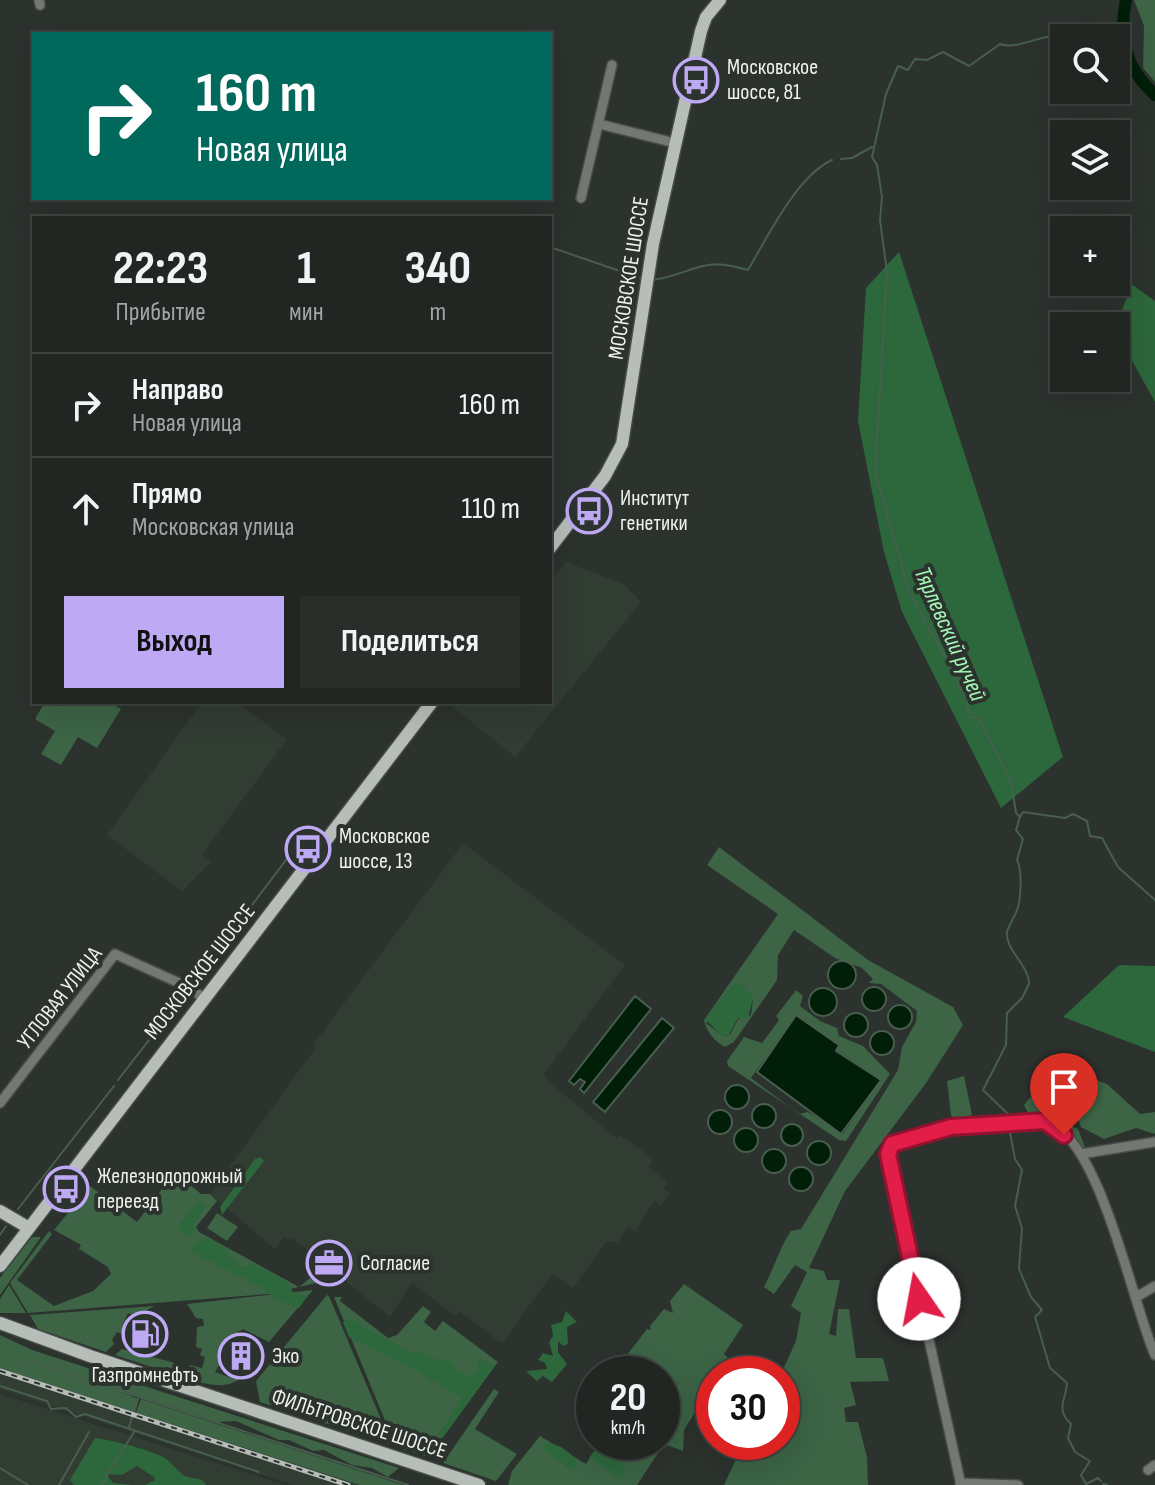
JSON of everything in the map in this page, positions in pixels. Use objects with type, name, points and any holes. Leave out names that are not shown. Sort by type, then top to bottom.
[{"type":"main road","name":"МОСКОВСКОЕ ШОССЕ","points":[[552,545],[605,476],[620,451],[648,272],[675,143],[701,31],[706,17],[720,0]]},
{"type":"main road","name":"МОСКОВСКОЕ ШОССЕ","points":[[0,1266],[430,704]]},
{"type":"main road","points":[[0,1211],[29,1228]]},
{"type":"main road","name":"ФИЛЬТРОВСКОЕ ШОССЕ","points":[[0,1323],[78,1352],[479,1485]]},
{"type":"street","points":[[581,198],[612,65]]},
{"type":"street","points":[[599,124],[675,143]]},
{"type":"street","name":"УГЛОВАЯ УЛИЦА","points":[[0,1103],[115,954],[188,987],[205,999]]},
{"type":"street","points":[[1018,1485],[960,1484],[888,1152],[899,1141],[951,1127],[1050,1122],[1081,1154],[1138,1296],[1155,1355]]},
{"type":"street","points":[[1081,1154],[1155,1142]]},
{"type":"street","points":[[1138,1296],[1155,1286]]},
{"type":"shaded area","points":[[1134,0],[1155,0],[1155,82],[1143,68],[1144,26]]},
{"type":"shaded area","points":[[566,562],[623,584],[641,602],[515,757],[453,707],[455,704],[552,704],[552,580]]},
{"type":"shaded area","points":[[44,704],[112,704],[121,709],[97,748],[78,737],[61,765],[41,754],[55,731],[35,719]]},
{"type":"shaded area","points":[[201,704],[239,704],[287,739],[202,855],[211,862],[182,891],[107,835]]},
{"type":"shaded area","points":[[463,843],[625,965],[544,1074],[550,1083],[617,1138],[620,1135],[654,1159],[648,1167],[668,1182],[664,1189],[670,1194],[661,1206],[654,1201],[635,1232],[628,1227],[618,1242],[606,1242],[573,1288],[552,1274],[502,1344],[459,1311],[455,1316],[412,1283],[390,1317],[292,1238],[284,1237],[275,1249],[210,1194],[314,1050],[316,1041]]},
{"type":"shaded area","points":[[719,847],[868,960],[953,1007],[963,1025],[926,1083],[845,1191],[809,1268],[824,1271],[827,1280],[840,1280],[829,1334],[836,1336],[838,1309],[849,1309],[856,1358],[883,1358],[889,1381],[850,1382],[856,1405],[844,1408],[846,1422],[858,1422],[867,1457],[868,1485],[724,1485],[736,1460],[800,1460],[800,1356],[789,1356],[796,1341],[801,1313],[791,1306],[807,1272],[795,1265],[774,1294],[764,1287],[787,1237],[791,1231],[801,1229],[898,1070],[902,1047],[916,1022],[917,1011],[881,984],[869,983],[873,979],[862,968],[835,958],[794,930],[778,955],[777,980],[734,1042],[725,1047],[721,1045],[709,1032],[704,1020],[778,914],[707,865]],"holes":[[[743,990],[753,999],[751,1015],[738,1019],[730,1035],[723,1036],[706,1023]]]},
{"type":"shaded area","points":[[842,961],[852,965],[856,975],[852,985],[842,989],[832,985],[828,975],[832,965]]},
{"type":"shaded area","points":[[874,987],[883,990],[886,999],[883,1008],[874,1011],[865,1008],[862,999],[865,990]]},
{"type":"shaded area","points":[[823,988],[833,992],[837,1002],[833,1012],[823,1016],[813,1012],[809,1002],[813,992]]},
{"type":"shaded area","points":[[796,990],[803,996],[800,1006],[820,1021],[837,1028],[839,1036],[863,1046],[890,1074],[846,1141],[839,1140],[800,1114],[808,1112],[843,1134],[881,1080],[836,1050],[839,1045],[796,1015],[751,1078],[791,1108],[728,1066],[727,1061],[744,1037],[762,1043],[779,1020],[776,1016]]},
{"type":"shaded area","points":[[635,996],[651,1009],[584,1093],[580,1089],[585,1082],[580,1079],[574,1085],[569,1081]]},
{"type":"shaded area","points":[[900,1005],[909,1008],[912,1017],[909,1026],[900,1029],[891,1026],[888,1017],[891,1008]]},
{"type":"shaded area","points":[[856,1013],[865,1016],[868,1025],[865,1034],[856,1037],[847,1034],[844,1025],[847,1016]]},
{"type":"shaded area","points":[[796,1015],[839,1045],[836,1051],[881,1080],[841,1134],[757,1072]]},
{"type":"shaded area","points":[[662,1018],[674,1028],[605,1112],[593,1102]]},
{"type":"shaded area","points":[[882,1031],[890,1035],[894,1043],[890,1051],[882,1055],[874,1051],[870,1043],[874,1035]]},
{"type":"shaded area","points":[[1078,1073],[1107,1084],[1140,1114],[1155,1112],[1155,1134],[1136,1128],[1104,1139],[1081,1127],[1072,1103],[1071,1107],[1054,1099],[1047,1115],[1078,1129],[1086,1150],[1051,1119],[1032,1120],[1024,1105],[1030,1098],[1051,1077]]},
{"type":"shaded area","points":[[964,1076],[972,1115],[955,1119],[951,1115],[947,1081]]},
{"type":"shaded area","points":[[737,1085],[746,1088],[749,1097],[746,1106],[737,1109],[728,1106],[725,1097],[728,1088]]},
{"type":"shaded area","points":[[764,1104],[773,1107],[776,1116],[773,1125],[764,1128],[755,1125],[752,1116],[755,1107]]},
{"type":"shaded area","points":[[720,1110],[729,1113],[732,1122],[729,1131],[720,1134],[711,1131],[708,1122],[711,1113]]},
{"type":"shaded area","points":[[788,1124],[796,1124],[803,1135],[796,1146],[788,1146],[781,1139],[781,1131]]},
{"type":"shaded area","points":[[746,1128],[755,1131],[758,1140],[755,1149],[746,1152],[737,1149],[734,1140],[737,1131]]},
{"type":"shaded area","points":[[819,1141],[830,1148],[831,1153],[824,1164],[819,1165],[808,1158],[807,1153],[814,1142]]},
{"type":"shaded area","points":[[774,1149],[783,1152],[786,1161],[783,1170],[774,1173],[765,1170],[762,1161],[765,1152]]},
{"type":"shaded area","points":[[801,1167],[810,1170],[813,1179],[810,1188],[801,1191],[792,1188],[789,1179],[792,1170]]},
{"type":"shaded area","points":[[175,1172],[201,1194],[210,1194],[217,1201],[196,1227],[199,1232],[299,1287],[268,1294],[28,1313],[10,1283],[49,1231],[52,1234],[17,1280],[54,1306],[93,1291],[111,1274],[108,1267],[79,1249],[81,1245],[54,1230],[90,1186],[137,1222]]},
{"type":"shaded area","points":[[217,1213],[238,1227],[227,1241],[207,1228]]},
{"type":"shaded area","points":[[32,1237],[41,1237],[0,1295],[0,1278]]},
{"type":"shaded area","points":[[310,1278],[316,1283],[299,1287]]},
{"type":"shaded area","points":[[684,1284],[743,1325],[724,1354],[726,1356],[696,1356],[696,1410],[684,1430],[683,1451],[680,1450],[680,1356],[626,1356],[647,1329],[651,1330],[650,1326],[664,1309],[673,1313],[670,1301]]},
{"type":"shaded area","points":[[9,1285],[26,1313],[0,1313],[0,1299]]},
{"type":"shaded area","points":[[313,1290],[269,1342],[243,1329],[238,1332],[215,1372],[234,1379],[264,1354],[239,1380],[214,1385],[188,1379],[190,1365],[202,1368],[205,1357],[200,1355],[202,1349],[196,1347],[197,1327],[204,1326],[203,1319],[196,1318],[187,1304]]},
{"type":"shaded area","points":[[327,1295],[392,1445],[260,1402],[256,1381]]},
{"type":"shaded area","points":[[334,1297],[342,1297],[340,1301],[388,1338],[397,1335],[423,1306],[431,1312],[424,1322],[435,1331],[443,1321],[498,1362],[433,1451],[425,1456],[396,1447]]},
{"type":"shaded area","points":[[155,1306],[135,1316],[128,1313],[122,1327],[126,1330],[122,1334],[117,1332],[112,1340],[114,1344],[106,1352],[38,1329],[30,1315]]},
{"type":"shaded area","points":[[0,1335],[32,1350],[399,1468],[388,1477],[372,1468],[352,1465],[324,1450],[313,1451],[289,1440],[279,1440],[236,1421],[218,1422],[102,1384],[138,1399],[133,1412],[0,1368]]},
{"type":"shaded area","points":[[122,1349],[175,1363],[179,1376],[115,1355]]},
{"type":"shaded area","points":[[0,1359],[390,1485],[293,1485],[0,1389]]},
{"type":"shaded area","points":[[494,1389],[499,1392],[475,1429],[517,1454],[496,1481],[443,1463]]},
{"type":"shaded area","points":[[0,1394],[285,1485],[0,1485]]},
{"type":"shaded area","points":[[141,1399],[403,1485],[360,1485],[136,1413]]},
{"type":"shaded area","points":[[540,1436],[586,1464],[589,1460],[653,1460],[637,1485],[508,1485],[512,1471]]},
{"type":"green space","points":[[899,252],[1063,757],[1001,808],[902,612],[884,552],[858,421],[866,288]]},
{"type":"green space","points":[[1130,283],[1155,301],[1155,402],[1130,357],[1130,312],[1121,312],[1130,296]]},
{"type":"green space","points":[[1119,965],[1155,966],[1155,1052],[1063,1017]]},
{"type":"green space","points":[[734,983],[743,985],[753,999],[748,1018],[738,1018],[729,1035],[722,1036],[705,1019]]},
{"type":"green space","points":[[261,1157],[264,1161],[222,1215],[220,1207],[255,1159]]},
{"type":"green space","points":[[200,1201],[206,1206],[193,1225],[196,1230],[191,1237],[180,1231],[178,1226]]},
{"type":"green space","points":[[207,1238],[225,1248],[230,1258],[237,1261],[238,1268],[255,1264],[285,1281],[294,1293],[307,1297],[299,1308],[274,1298],[263,1288],[192,1252],[193,1245]]},
{"type":"green space","points":[[566,1311],[577,1322],[567,1327],[568,1344],[563,1346],[558,1341],[558,1352],[567,1364],[552,1382],[543,1376],[537,1381],[526,1371],[547,1369],[545,1363],[538,1360],[543,1353],[553,1356],[549,1342],[553,1336],[551,1325],[562,1322]]},
{"type":"green space","points":[[349,1318],[412,1354],[423,1352],[439,1361],[453,1361],[457,1371],[468,1376],[478,1372],[477,1363],[481,1359],[495,1366],[442,1438],[438,1435],[462,1398],[405,1364],[349,1337],[343,1322]]},
{"type":"green space","points":[[95,1438],[161,1456],[185,1476],[200,1479],[206,1485],[145,1485],[155,1480],[154,1477],[137,1466],[122,1475],[106,1474],[113,1483],[132,1485],[74,1485],[70,1480]]},
{"type":"green space","points":[[546,1443],[566,1450],[578,1467],[571,1469],[543,1450]]},
{"type":"green space","points":[[592,1460],[617,1460],[626,1470],[620,1478]]},
{"type":"waterway","points":[[1126,0],[1123,27],[1127,52],[1137,75],[1155,95]]},
{"type":"waterway","name":"Тярлевский ручей","points":[[1120,24],[1124,20]]},
{"type":"waterway","name":"Тярлевский ручей","points":[[1010,1116],[983,1090],[1006,1045],[1007,1013],[1022,998],[1029,984],[1025,970],[1007,939],[1020,898],[1017,860],[1023,839],[1016,830],[1020,817],[1016,813],[1011,780],[978,718],[969,717],[967,700],[909,590],[875,472],[887,272],[880,220],[882,197],[877,165],[872,157],[886,94],[898,66],[908,70],[915,59],[927,60],[943,52],[969,66],[1000,44],[1015,45],[1050,37]]},
{"type":"waterway","points":[[841,159],[852,158],[872,147]]},
{"type":"waterway","points":[[653,280],[708,265],[748,270],[795,193],[819,168],[832,160]]},
{"type":"waterway","points":[[552,248],[643,279]]},
{"type":"waterway","points":[[1020,817],[1023,812],[1065,818],[1073,814],[1087,821],[1090,836],[1102,838],[1118,867],[1155,900]]},
{"type":"waterway","points":[[252,905],[295,848]]},
{"type":"waterway","points":[[192,984],[248,910]]},
{"type":"waterway","points":[[118,1080],[187,991]]},
{"type":"waterway","points":[[18,1209],[114,1086]]},
{"type":"waterway","name":"Тярлевский ручей","points":[[1009,1128],[1015,1159],[1022,1170],[1015,1206],[1022,1228],[1019,1269],[1031,1297],[1042,1310],[1035,1317],[1050,1368],[1067,1383],[1062,1409],[1071,1424],[1068,1438],[1075,1452],[1090,1461],[1081,1475],[1086,1484],[1098,1478],[1101,1481]]},
{"type":"waterway","points":[[0,1235],[6,1226]]},
{"type":"waterway","points":[[29,1361],[408,1485]]},
{"type":"waterway","points":[[0,1386],[47,1401],[51,1409],[66,1408],[76,1417],[85,1414],[259,1472]]},
{"type":"waterway","points":[[129,1427],[138,1399]]},
{"type":"waterway","points":[[59,1485],[89,1432]]},
{"type":"waterway","points":[[101,1485],[134,1432]]},
{"type":"waterway","points":[[0,1468],[28,1485]]},
{"type":"waterway","name":"Тярлевский ручей","points":[[1103,1484],[1107,1485]]},
{"type":"railway","points":[[0,1371],[348,1485]]},
{"type":"place","name":"Московское шоссе, 81","points":[[696,80]]},
{"type":"place","name":"Институт генетики","points":[[589,511]]},
{"type":"place","name":"Московское шоссе, 13","points":[[308,849]]},
{"type":"place","name":"Железнодорожный переезд","points":[[66,1189]]},
{"type":"place","name":"Согласие","points":[[329,1263]]},
{"type":"place","name":"Газпромнефть","points":[[145,1334]]},
{"type":"place","name":"Эко","points":[[241,1356]]},
{"type":"route","points":[[919,1299],[888,1154],[892,1144],[951,1127],[1045,1121],[1064,1135]]}]
